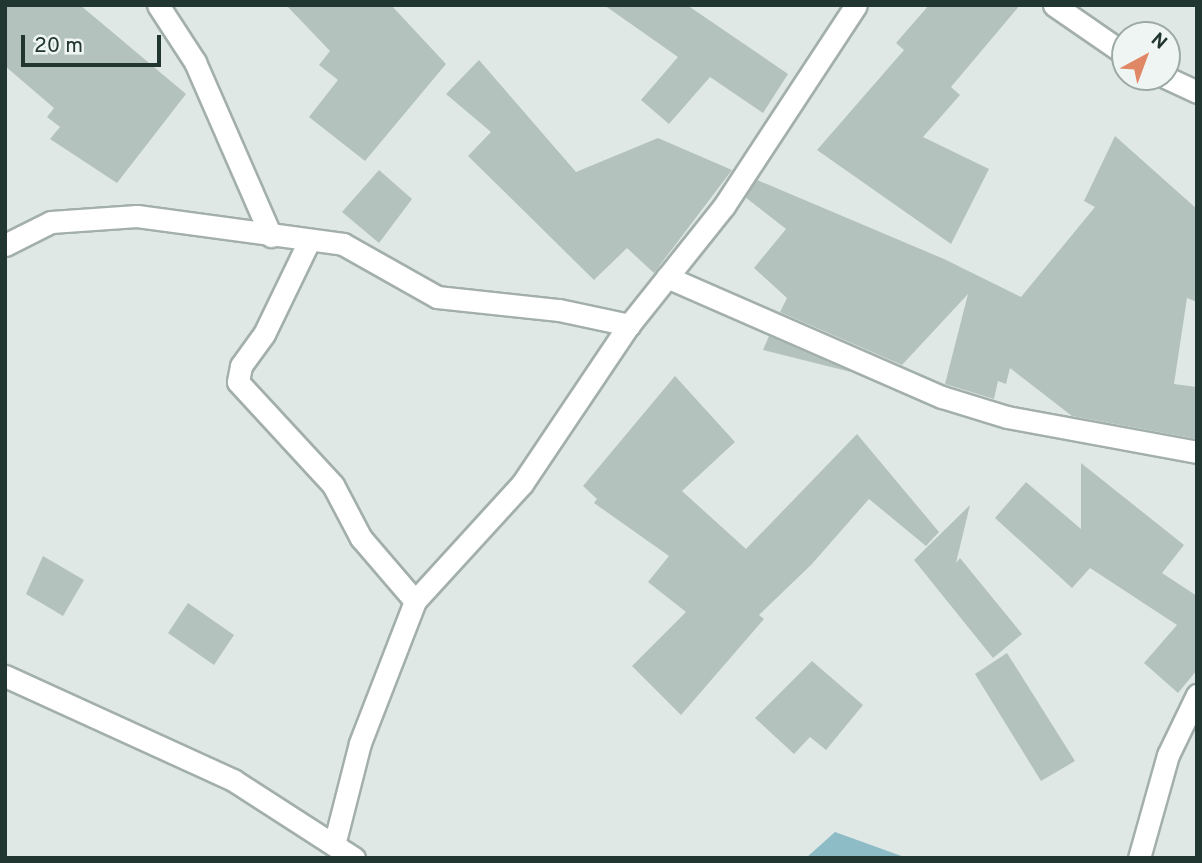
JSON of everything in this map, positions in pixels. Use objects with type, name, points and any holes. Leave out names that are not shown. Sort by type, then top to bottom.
[{"type":"street","points":[[158,5],[195,62],[271,236]]},
{"type":"street","points":[[334,845],[360,743],[415,601],[522,484],[629,325],[723,206],[856,5]]},
{"type":"street","points":[[1054,5],[1111,44]]},
{"type":"street","points":[[1181,84],[1197,92]]},
{"type":"street","points":[[5,245],[42,224],[105,215],[146,217],[349,246],[437,297],[559,310],[629,325]]},
{"type":"street","points":[[309,242],[264,334],[241,366],[238,382],[333,485],[361,538],[415,601]]},
{"type":"street","points":[[667,277],[942,397],[1007,417],[1197,452]]},
{"type":"street","points":[[5,676],[233,780],[354,858]]},
{"type":"street","points":[[1139,858],[1168,755],[1197,695]]},
{"type":"water","points":[[835,832],[907,858],[806,858]]},
{"type":"building","points":[[5,5],[80,5],[186,94],[117,183],[50,139],[60,127],[47,117],[54,108],[5,66]]},
{"type":"building","points":[[286,5],[391,5],[446,64],[365,161],[309,117],[338,80],[319,65],[330,51]]},
{"type":"building","points":[[604,5],[687,5],[788,74],[763,113],[710,77],[669,124],[641,100],[678,57]]},
{"type":"building","points":[[929,5],[1020,5],[951,87],[960,95],[923,137],[989,169],[951,244],[817,150],[904,50],[896,43]]},
{"type":"building","points":[[479,60],[576,172],[658,138],[732,170],[654,273],[627,248],[594,280],[468,156],[491,132],[446,94]]},
{"type":"building","points":[[1115,136],[1197,209],[1197,302],[1187,298],[1174,384],[1197,387],[1197,439],[1072,416],[1010,368],[1006,384],[998,381],[994,399],[945,384],[968,294],[902,365],[780,312],[787,298],[754,268],[786,229],[745,197],[757,180],[944,259],[1021,297],[1095,207],[1084,201]]},
{"type":"building","points":[[379,170],[412,199],[379,243],[342,212]]},
{"type":"building","points":[[769,336],[851,372],[763,350]]},
{"type":"building","points":[[675,376],[735,442],[682,491],[746,549],[857,434],[939,532],[926,546],[869,499],[811,565],[759,615],[764,619],[681,715],[632,666],[686,612],[648,582],[669,556],[594,503],[597,499],[583,486]]},
{"type":"building","points":[[1081,463],[1184,545],[1162,573],[1197,596],[1197,670],[1178,693],[1144,663],[1177,625],[1090,568],[1072,588],[995,518],[1026,482],[1081,529]]},
{"type":"building","points":[[970,505],[956,563],[960,558],[1022,634],[993,658],[914,560]]},
{"type":"building","points":[[43,556],[84,580],[63,616],[26,594]]},
{"type":"building","points":[[188,603],[234,635],[214,665],[168,633]]},
{"type":"building","points":[[1007,653],[1075,761],[1041,781],[975,674]]},
{"type":"building","points":[[812,661],[863,705],[826,750],[810,737],[794,754],[755,718]]}]
